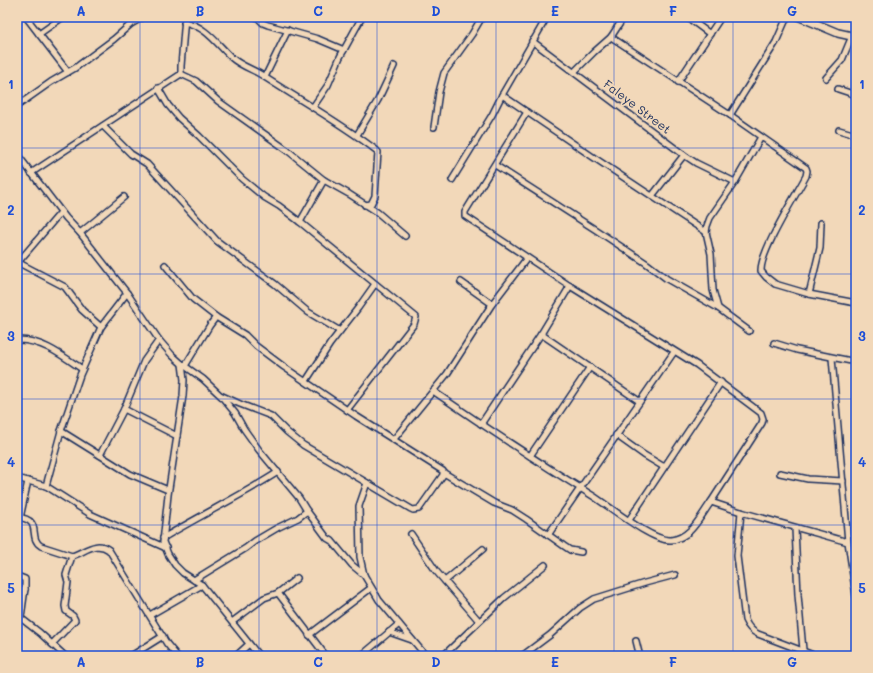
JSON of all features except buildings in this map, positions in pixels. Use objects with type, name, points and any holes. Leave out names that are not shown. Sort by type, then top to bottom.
[{"type":"street","points":[[26,17],[68,72]]},
{"type":"street","points":[[39,34],[63,17]]},
{"type":"street","points":[[17,106],[75,68],[143,17]]},
{"type":"street","points":[[257,17],[263,23],[268,25],[318,39],[344,50]]},
{"type":"street","points":[[313,107],[328,85],[344,50],[362,17]]},
{"type":"street","points":[[434,127],[439,92],[444,73],[472,34],[482,17]]},
{"type":"street","points":[[452,180],[492,115],[532,41],[547,17]]},
{"type":"street","points":[[574,72],[611,37],[624,17]]},
{"type":"street","points":[[687,17],[710,34]]},
{"type":"street","points":[[678,82],[722,17]]},
{"type":"street","points":[[730,115],[776,42],[787,17]]},
{"type":"street","points":[[800,17],[810,19],[838,33],[854,36],[842,60],[826,78]]},
{"type":"street","points":[[181,74],[184,20],[197,26],[240,64],[265,77],[280,88],[357,135],[378,152],[375,196],[371,204],[365,205]]},
{"type":"street","points":[[265,77],[288,30]]},
{"type":"street","points":[[611,37],[730,115],[806,168],[807,173],[770,241],[761,265],[761,270],[776,284],[809,294],[856,303]]},
{"type":"street","name":"Faleye Street","points":[[532,41],[684,155],[696,163],[735,182]]},
{"type":"street","points":[[357,135],[378,100],[394,66]]},
{"type":"street","points":[[32,173],[181,74]]},
{"type":"street","points":[[181,74],[196,82],[218,101],[287,150],[324,180],[377,212],[405,236]]},
{"type":"street","points":[[158,88],[168,105],[179,118],[242,179],[264,197],[300,222],[416,317],[414,324],[347,410]]},
{"type":"street","points":[[838,89],[856,95]]},
{"type":"street","points":[[502,95],[706,232]]},
{"type":"street","points":[[433,390],[481,424],[650,534],[664,540],[681,538],[694,527],[763,419],[761,413],[697,365],[570,286],[466,216],[465,212],[527,112]]},
{"type":"street","points":[[103,126],[132,154],[147,164],[217,241],[275,284],[308,312],[340,331]]},
{"type":"street","points":[[839,130],[856,135]]},
{"type":"street","points":[[718,308],[713,290],[711,254],[706,232],[707,226],[710,218],[735,182],[761,137]]},
{"type":"street","points":[[17,154],[61,212],[80,233],[127,293],[159,340],[184,365],[204,379],[235,412],[244,429],[300,498],[327,538],[332,541],[352,565],[364,575]]},
{"type":"street","points":[[652,196],[684,155]]},
{"type":"street","points":[[495,165],[646,263],[667,279],[718,308],[749,331]]},
{"type":"street","points":[[300,222],[324,180]]},
{"type":"street","points":[[80,233],[124,198]]},
{"type":"street","points":[[61,212],[19,263],[65,287],[82,310],[101,327]]},
{"type":"street","points":[[809,294],[820,248],[821,223]]},
{"type":"street","points":[[394,439],[446,374],[492,304],[527,258]]},
{"type":"street","points":[[165,265],[193,299],[216,317],[245,335],[273,358],[347,410],[444,471],[444,473],[494,502],[526,518],[570,550],[581,552]]},
{"type":"street","points":[[461,282],[492,304]]},
{"type":"street","points":[[306,381],[330,344],[375,284]]},
{"type":"street","points":[[481,424],[541,334],[570,286]]},
{"type":"street","points":[[46,486],[61,431],[82,369],[101,327],[127,293]]},
{"type":"street","points":[[216,317],[184,365],[183,391],[168,490],[163,542],[175,565],[183,573],[202,585],[259,656]]},
{"type":"street","points":[[541,334],[639,401]]},
{"type":"street","points":[[17,340],[29,341],[43,345],[82,369]]},
{"type":"street","points":[[100,455],[124,409],[144,361],[159,340]]},
{"type":"street","points":[[774,343],[832,358],[856,362]]},
{"type":"street","points":[[548,535],[674,352]]},
{"type":"street","points":[[832,358],[848,542],[856,596]]},
{"type":"street","points":[[530,456],[590,367]]},
{"type":"street","points":[[629,520],[721,382]]},
{"type":"street","points":[[220,395],[271,416],[303,445],[411,509],[417,510],[444,473]]},
{"type":"street","points":[[235,412],[240,404]]},
{"type":"street","points":[[124,409],[177,436]]},
{"type":"street","points":[[61,431],[130,474],[168,490]]},
{"type":"street","points":[[616,435],[664,467]]},
{"type":"street","points":[[163,538],[193,520],[250,490],[278,472]]},
{"type":"street","points":[[780,473],[808,479],[843,481]]},
{"type":"street","points":[[17,478],[46,486],[90,514],[166,548]]},
{"type":"street","points":[[28,481],[18,518],[24,518],[30,521],[38,544],[72,556],[96,545],[101,545],[109,550],[176,656]]},
{"type":"street","points":[[367,483],[359,506],[360,557],[364,575],[379,600],[426,656]]},
{"type":"street","points":[[711,502],[795,528],[848,542]]},
{"type":"street","points":[[194,580],[246,548],[260,537],[298,518],[308,511]]},
{"type":"street","points":[[741,512],[737,556],[748,625],[753,631],[816,656]]},
{"type":"street","points":[[795,528],[798,595],[803,650]]},
{"type":"street","points":[[411,534],[445,581],[479,622]]},
{"type":"street","points":[[445,581],[483,549]]},
{"type":"street","points":[[52,644],[75,620],[73,616],[66,611],[65,606],[68,582],[66,575],[72,556]]},
{"type":"street","points":[[443,656],[504,598],[545,565]]},
{"type":"street","points":[[522,656],[550,635],[580,608],[594,599],[675,575]]},
{"type":"street","points":[[17,576],[25,579],[21,616],[23,621],[40,633],[65,656]]},
{"type":"street","points":[[232,622],[264,598],[278,593],[297,578]]},
{"type":"street","points":[[150,615],[202,585]]},
{"type":"street","points":[[309,635],[371,588]]},
{"type":"street","points":[[17,594],[25,590]]},
{"type":"street","points":[[278,593],[326,656]]},
{"type":"street","points":[[17,606],[22,608]]},
{"type":"street","points":[[361,656],[399,624]]},
{"type":"street","points":[[389,632],[414,641]]},
{"type":"street","points":[[131,656],[163,636]]},
{"type":"street","points":[[636,641],[639,652],[637,656]]},
{"type":"street","points":[[236,656],[250,644]]}]
